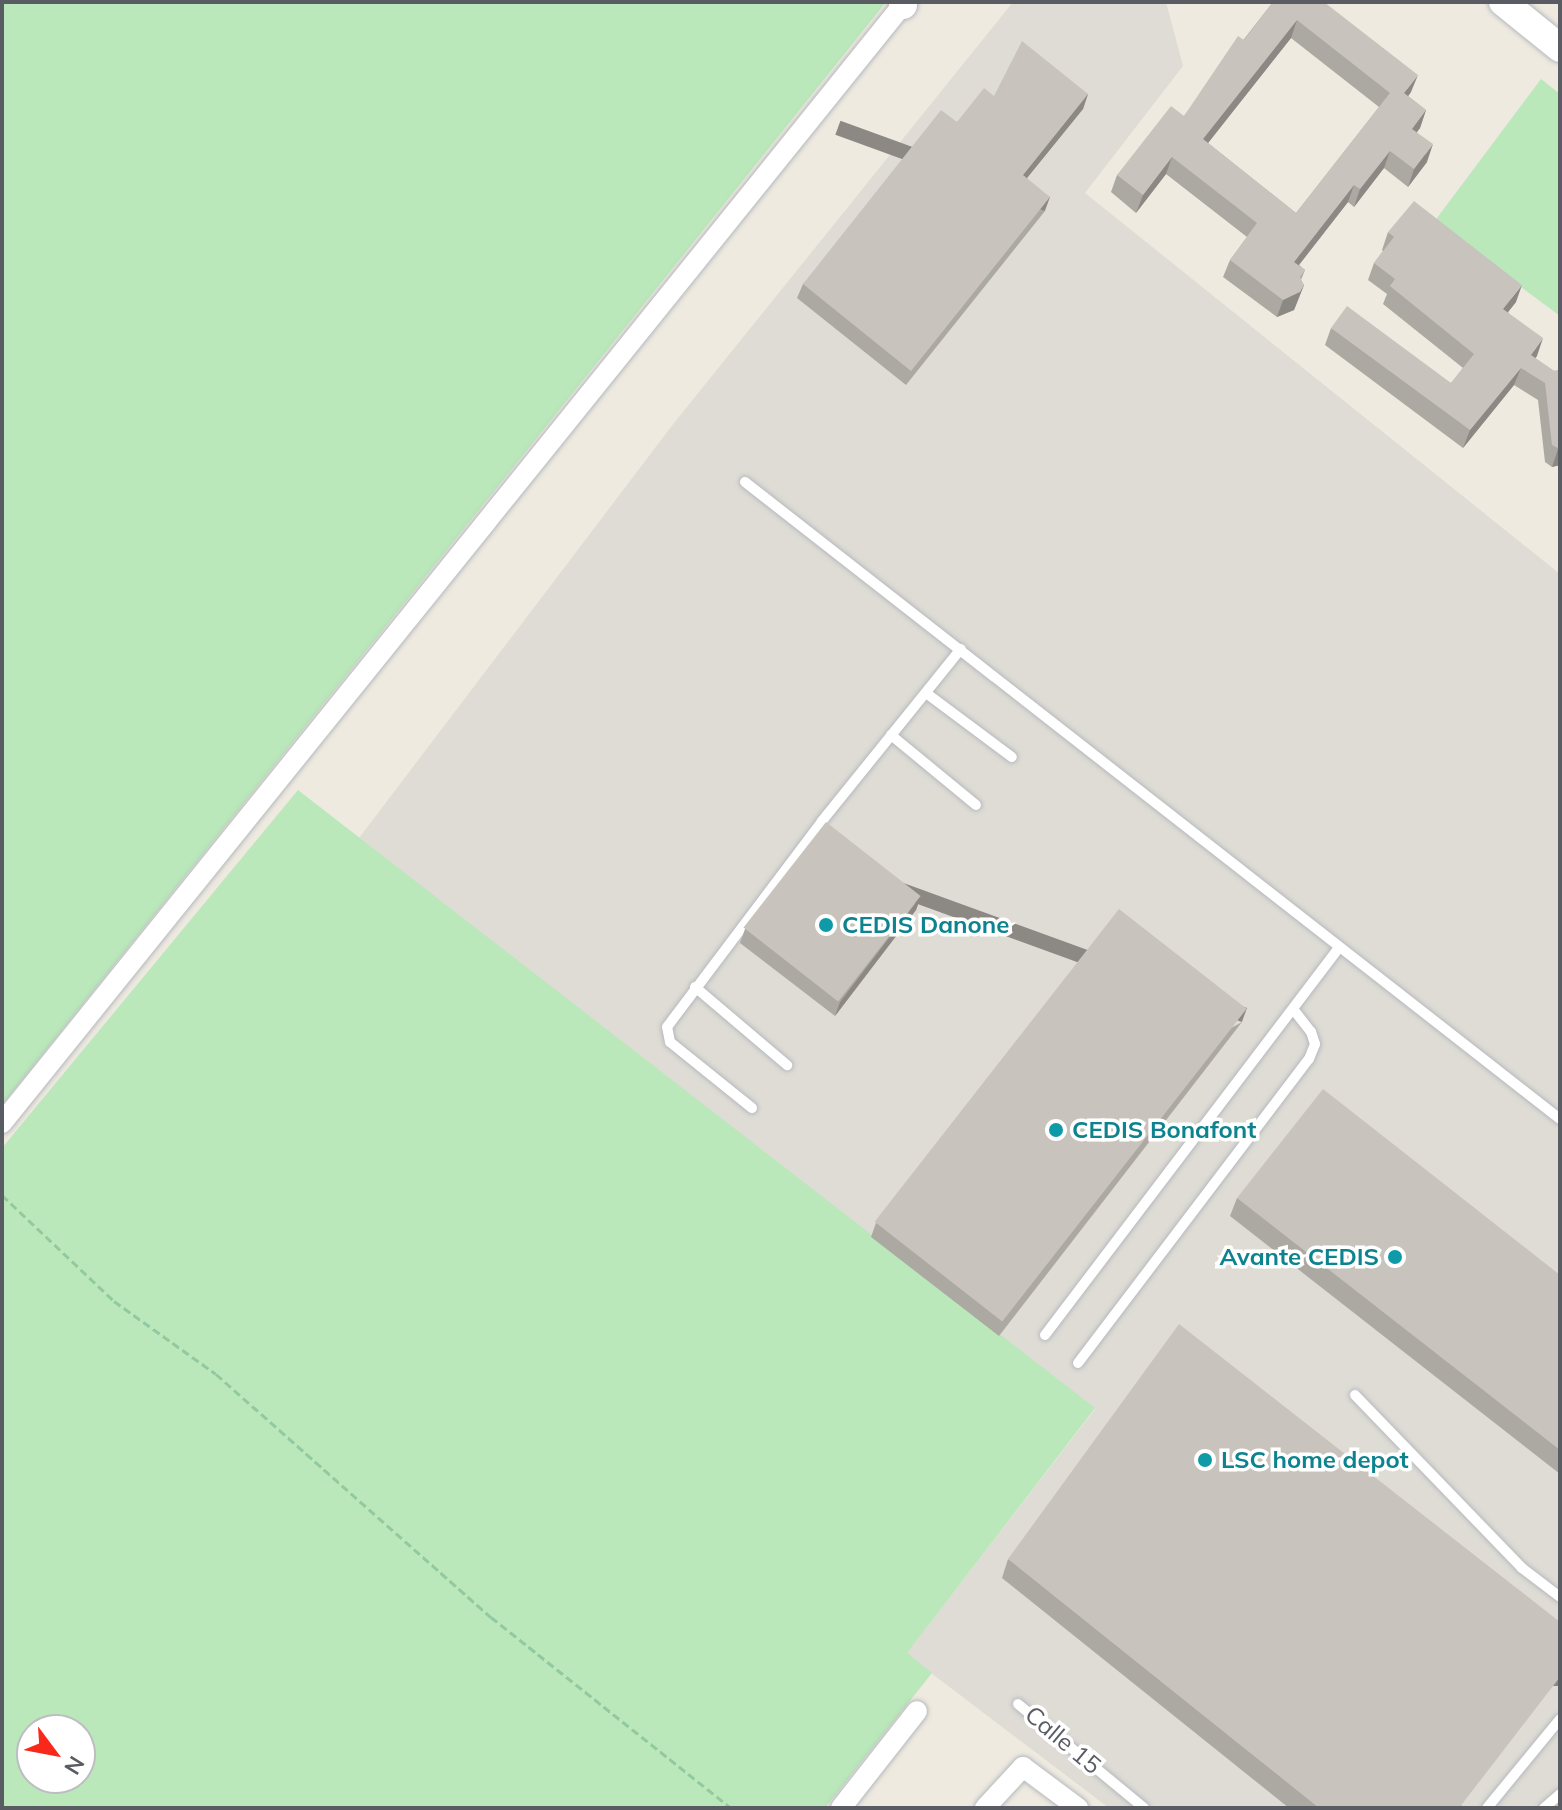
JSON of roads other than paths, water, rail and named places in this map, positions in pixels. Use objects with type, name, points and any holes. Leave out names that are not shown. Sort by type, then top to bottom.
[{"type":"main road","points":[[1503,2],[1560,48]]},
{"type":"main road","points":[[1529,2],[1560,24]]},
{"type":"street","points":[[2,1123],[904,3]]},
{"type":"street","points":[[841,1808],[917,1711]]},
{"type":"street","points":[[985,1808],[1016,1771],[1029,1769],[1078,1808]]},
{"type":"lane","points":[[745,482],[1560,1119]]},
{"type":"lane","points":[[752,1108],[666,1035],[695,987],[961,649]]},
{"type":"lane","points":[[926,693],[1012,757]]},
{"type":"lane","points":[[891,735],[976,805]]},
{"type":"lane","points":[[1045,1335],[1339,948]]},
{"type":"lane","points":[[695,987],[787,1065]]},
{"type":"lane","points":[[1078,1363],[1309,1059],[1315,1044],[1311,1032],[1293,1009]]},
{"type":"lane","points":[[1355,1395],[1522,1568],[1560,1597]]},
{"type":"lane","name":"Calle 15","points":[[1018,1704],[1144,1808]]},
{"type":"lane","points":[[1487,1808],[1560,1719]]},
{"type":"lane","points":[[1544,1808],[1560,1794]]},
{"type":"place","name":"CEDIS Danone","points":[[826,925]]},
{"type":"place","name":"CEDIS Bonafont","points":[[1056,1130]]},
{"type":"place","name":"Avante CEDIS","points":[[1395,1257]]},
{"type":"place","name":"LSC home depot","points":[[1205,1460]]}]
